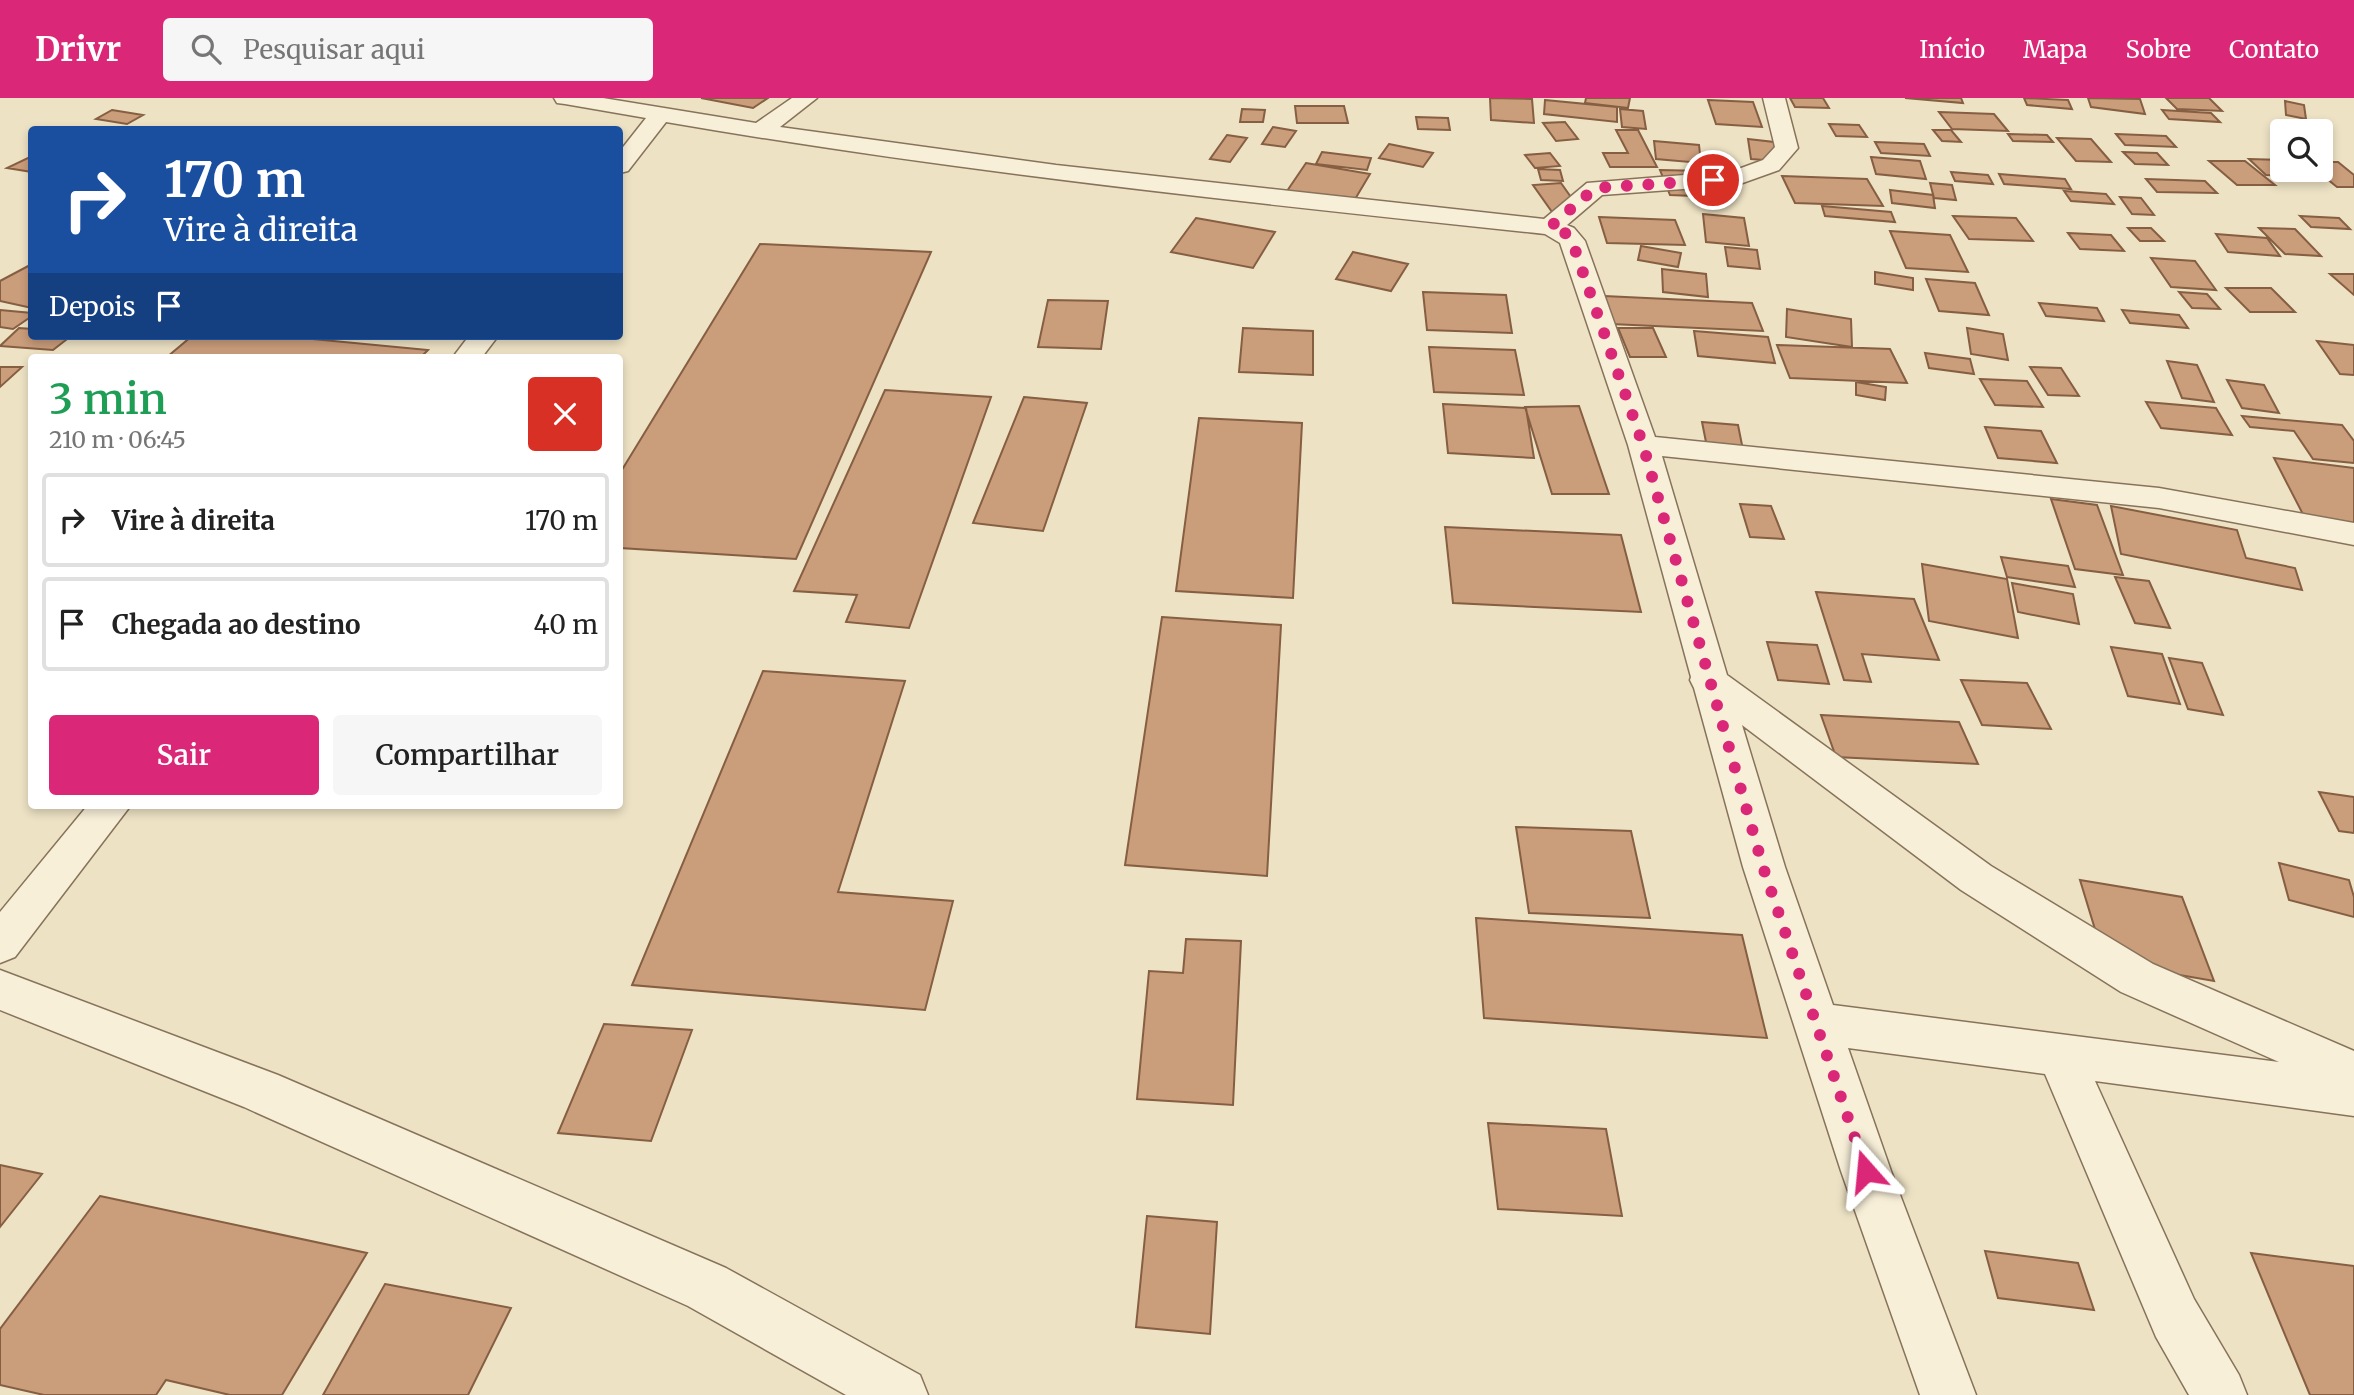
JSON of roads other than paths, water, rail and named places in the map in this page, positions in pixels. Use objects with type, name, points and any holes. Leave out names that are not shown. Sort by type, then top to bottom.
[{"type":"street","points":[[565,98],[758,132],[1195,191],[1550,227],[1565,233],[1572,241],[1643,445],[1763,867],[1866,1171],[1948,1395]]},
{"type":"street","points":[[758,132],[806,98]]},
{"type":"street","points":[[1550,227],[1595,188],[1737,178],[1771,165],[1787,148],[1774,98]]},
{"type":"street","points":[[623,162],[660,115]]},
{"type":"street","points":[[469,354],[481,340]]},
{"type":"street","points":[[1643,445],[2159,499],[2354,534]]},
{"type":"street","points":[[1708,680],[1976,878],[2137,978],[2354,1073]]},
{"type":"street","points":[[0,944],[108,809]]},
{"type":"street","points":[[0,990],[261,1091],[707,1287],[900,1395]]},
{"type":"street","points":[[1816,1023],[2354,1094]]},
{"type":"street","points":[[2060,1056],[2175,1318],[2219,1395]]}]
